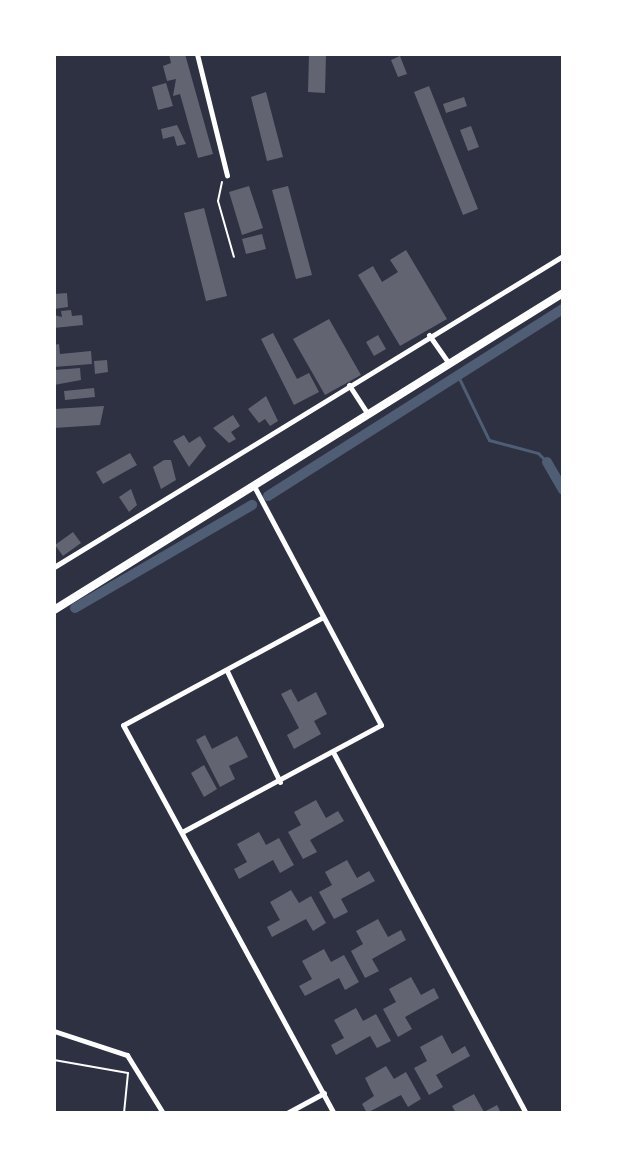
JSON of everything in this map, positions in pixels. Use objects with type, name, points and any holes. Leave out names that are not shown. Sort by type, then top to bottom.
[{"type":"highway","points":[[57,605],[563,293]]},
{"type":"street","points":[[197,54],[227,175]]},
{"type":"street","points":[[54,567],[429,335],[563,256]]},
{"type":"street","points":[[429,335],[449,364]]},
{"type":"street","points":[[349,385],[368,414]]},
{"type":"street","points":[[182,832],[381,725],[254,485]]},
{"type":"street","points":[[323,617],[123,725],[334,1113]]},
{"type":"street","points":[[227,671],[280,782]]},
{"type":"street","points":[[333,752],[526,1113]]},
{"type":"street","points":[[54,1031],[127,1055],[163,1113]]},
{"type":"street","points":[[287,1113],[324,1093]]},
{"type":"path","points":[[227,175],[218,201],[234,257]]},
{"type":"path","points":[[54,1060],[128,1073],[124,1113]]},
{"type":"building","points":[[169,54],[185,54],[213,154],[198,158],[180,94],[173,96],[176,79],[167,81],[163,66],[171,63]]},
{"type":"building","points":[[309,54],[326,54],[325,93],[308,92]]},
{"type":"building","points":[[400,56],[407,74],[398,77],[391,60]]},
{"type":"building","points":[[166,83],[173,106],[158,110],[152,87]]},
{"type":"building","points":[[429,86],[478,209],[463,215],[414,92]]},
{"type":"building","points":[[266,92],[283,157],[267,161],[251,97]]},
{"type":"building","points":[[464,97],[467,106],[446,113],[443,104]]},
{"type":"building","points":[[177,125],[186,144],[177,146],[174,136],[163,139],[161,129]]},
{"type":"building","points":[[471,126],[479,147],[468,151],[460,130]]},
{"type":"building","points":[[249,186],[263,228],[242,235],[229,192]]},
{"type":"building","points":[[288,186],[312,275],[296,279],[272,190]]},
{"type":"building","points":[[204,208],[227,296],[206,301],[184,213]]},
{"type":"building","points":[[262,234],[266,249],[246,254],[242,239]]},
{"type":"building","points":[[406,250],[447,319],[400,346],[358,275],[373,266],[382,282],[398,272],[390,260]]},
{"type":"building","points":[[67,293],[68,307],[54,309],[54,294]]},
{"type":"building","points":[[71,310],[72,316],[82,315],[83,325],[54,328],[54,315],[62,317],[61,311]]},
{"type":"building","points":[[329,319],[361,375],[325,395],[293,339]]},
{"type":"building","points":[[273,333],[297,379],[309,373],[319,392],[294,405],[261,339]]},
{"type":"building","points":[[378,335],[386,349],[374,356],[366,342]]},
{"type":"building","points":[[59,344],[60,354],[91,351],[92,364],[54,367],[54,345]]},
{"type":"building","points":[[107,360],[108,372],[95,374],[94,361]]},
{"type":"building","points":[[80,368],[81,380],[54,385],[54,370]]},
{"type":"building","points":[[94,388],[95,397],[65,400],[64,391]]},
{"type":"building","points":[[266,396],[278,421],[270,426],[265,419],[259,423],[248,409]]},
{"type":"building","points":[[104,406],[100,425],[54,428],[54,409]]},
{"type":"building","points":[[233,415],[240,426],[231,432],[236,439],[229,443],[213,428]]},
{"type":"building","points":[[184,435],[189,443],[200,436],[206,446],[189,467],[173,441]]},
{"type":"building","points":[[130,453],[137,465],[103,484],[96,472]]},
{"type":"building","points":[[164,460],[171,460],[176,480],[161,489],[153,467]]},
{"type":"building","points":[[131,489],[137,505],[129,512],[119,497]]},
{"type":"building","points":[[73,532],[81,543],[63,556],[55,545]]},
{"type":"building","points":[[291,689],[298,702],[316,692],[327,714],[314,721],[321,734],[294,749],[287,735],[299,728],[281,694]]},
{"type":"building","points":[[205,735],[212,749],[237,736],[248,757],[229,766],[235,779],[220,787],[196,740]]},
{"type":"building","points":[[204,765],[217,789],[204,797],[191,773]]},
{"type":"building","points":[[316,800],[326,818],[338,811],[344,821],[310,840],[317,852],[303,859],[288,832],[301,825],[294,812]]},
{"type":"building","points":[[259,832],[266,845],[279,838],[294,865],[280,873],[273,860],[239,879],[234,869],[247,862],[237,844]]},
{"type":"building","points":[[347,860],[357,878],[369,871],[375,881],[341,899],[348,912],[334,919],[319,892],[332,885],[325,872]]},
{"type":"building","points":[[291,890],[299,903],[311,896],[326,923],[313,931],[306,919],[272,937],[267,927],[280,920],[270,902]]},
{"type":"building","points":[[378,919],[388,937],[401,930],[406,940],[372,959],[379,971],[365,978],[351,951],[363,944],[356,931]]},
{"type":"building","points":[[324,949],[331,962],[344,955],[359,982],[345,990],[339,978],[305,996],[299,986],[312,979],[302,961]]},
{"type":"building","points":[[411,977],[421,995],[434,988],[439,998],[405,1017],[412,1029],[398,1037],[383,1009],[396,1002],[389,989]]},
{"type":"building","points":[[356,1008],[363,1021],[376,1014],[391,1041],[377,1048],[370,1036],[336,1055],[331,1045],[344,1038],[334,1020]]},
{"type":"building","points":[[442,1035],[452,1054],[465,1046],[470,1056],[436,1075],[443,1087],[429,1095],[414,1068],[427,1061],[420,1047]]},
{"type":"building","points":[[386,1066],[394,1079],[406,1072],[421,1099],[408,1107],[401,1095],[367,1113],[362,1104],[374,1096],[365,1078]]},
{"type":"building","points":[[474,1094],[484,1112],[497,1105],[501,1113],[456,1113],[452,1106]]},
{"type":"waterway","points":[[268,496],[563,309]]},
{"type":"waterway","points":[[458,376],[489,440],[538,453],[547,462]]},
{"type":"waterway","points":[[547,462],[563,490]]},
{"type":"waterway","points":[[75,608],[252,505]]}]
